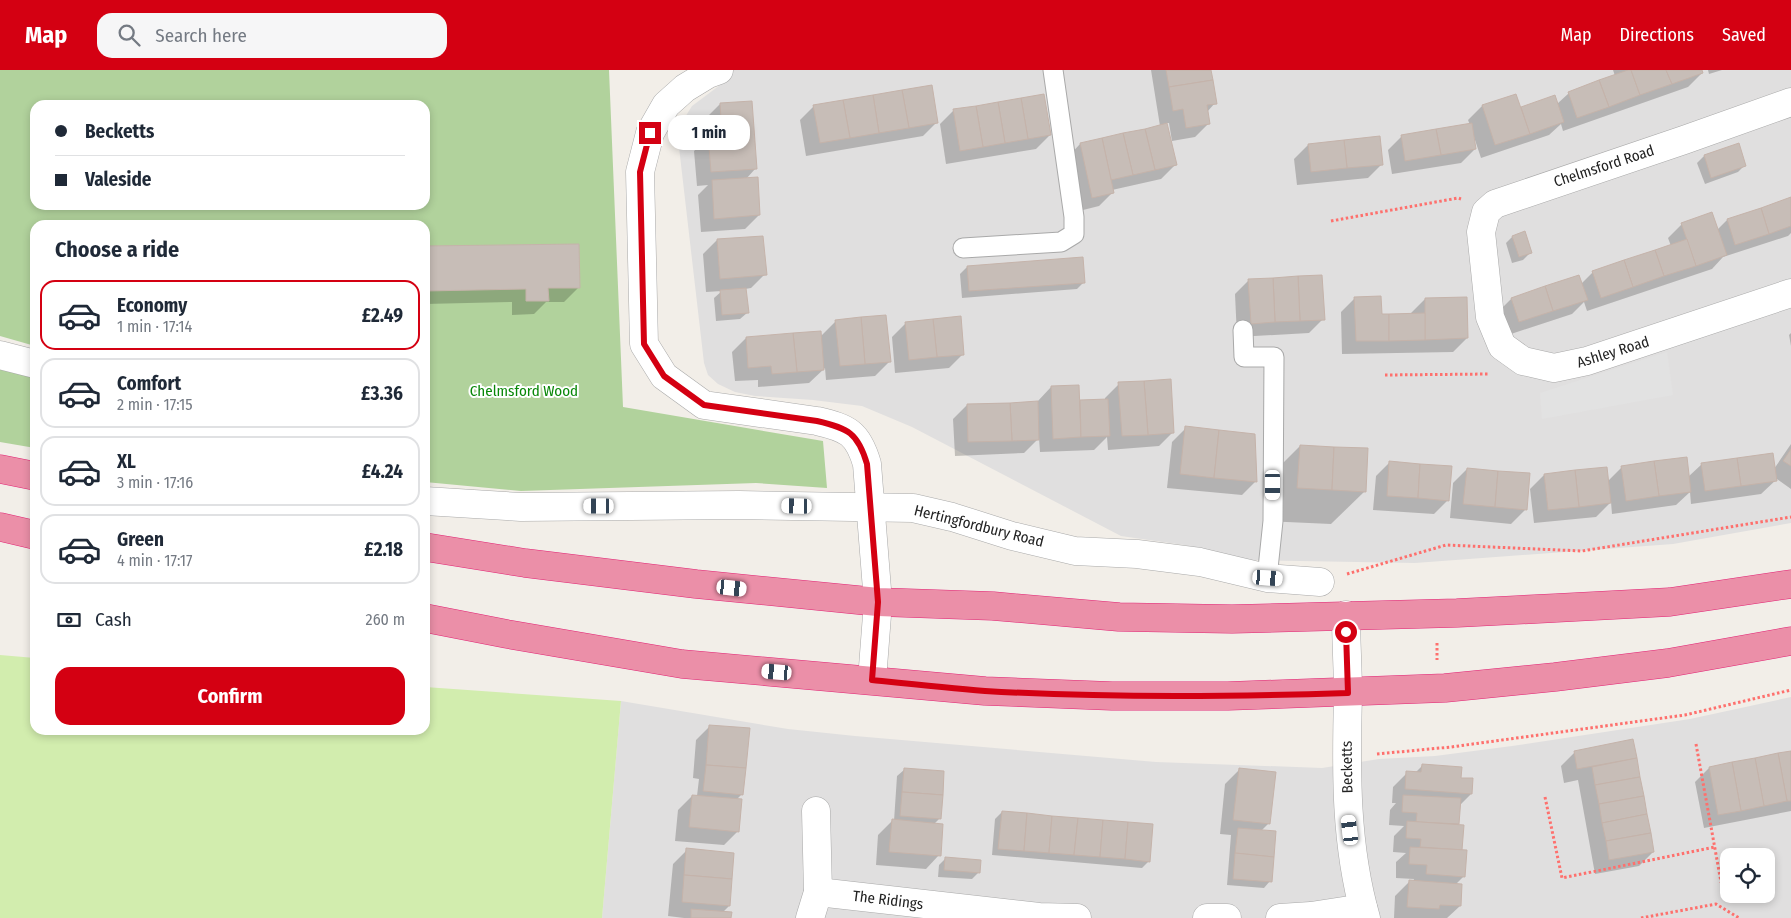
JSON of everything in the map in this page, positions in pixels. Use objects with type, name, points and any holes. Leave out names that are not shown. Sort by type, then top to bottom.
[{"type":"highway","points":[[0,470],[30,475]]},
{"type":"highway","points":[[0,527],[30,534]]},
{"type":"highway","points":[[430,548],[525,564],[696,584],[878,602],[993,606],[1119,617],[1232,619],[1457,613],[1670,602],[1791,584]]},
{"type":"highway","points":[[430,619],[682,664],[985,691],[1112,696],[1228,696],[1445,688],[1668,663],[1791,641]]},
{"type":"street","points":[[719,70],[708,74],[685,88],[666,105],[650,133],[640,172],[644,344],[664,376],[704,405],[817,421],[847,430],[856,438],[863,449],[867,464],[878,602],[872,680]]},
{"type":"street","name":"Chelmsford Road","points":[[1486,212],[1495,204],[1511,197],[1684,140],[1791,102]]},
{"type":"street","name":"Ashley Road","points":[[1486,212],[1481,232],[1490,317],[1502,346],[1523,361],[1554,368],[1586,361],[1791,293]]},
{"type":"street","points":[[0,354],[30,363]]},
{"type":"street","name":"Hertingfordbury Road","points":[[430,501],[521,507],[739,504],[913,508],[952,517],[1012,536],[1075,550],[1137,554],[1200,562],[1268,578],[1320,582]]},
{"type":"street","name":"Becketts","points":[[1346,615],[1348,693],[1346,758],[1349,815],[1354,860],[1365,913]]},
{"type":"street","points":[[810,918],[818,892],[816,811]]},
{"type":"street","name":"The Ridings","points":[[818,892],[1040,917],[1077,918]]},
{"type":"street","points":[[1280,918],[1365,913]]},
{"type":"street","points":[[1207,918],[1228,918]]},
{"type":"lane","points":[[963,248],[1061,242],[1074,234],[1074,218],[1053,70]]},
{"type":"lane","points":[[1243,330],[1244,357],[1274,357],[1273,521],[1268,578]]},
{"type":"path","points":[[1331,221],[1458,198],[1486,212]]},
{"type":"path","points":[[1386,375],[1500,374],[1523,361]]},
{"type":"path","points":[[1320,582],[1446,545],[1582,550],[1791,517]]},
{"type":"path","points":[[1437,641],[1437,666]]},
{"type":"path","points":[[1375,754],[1451,747],[1685,715],[1791,690]]},
{"type":"path","points":[[1696,744],[1720,876]]},
{"type":"path","points":[[1544,797],[1562,878],[1715,847]]},
{"type":"path","points":[[1640,918],[1716,904],[1739,918]]},
{"type":"shaded area","points":[[717,70],[1791,70],[1791,523],[1673,544],[1415,563],[1248,560],[1184,545],[1121,536],[912,427],[862,406],[755,396],[735,392],[718,384],[708,375],[704,363],[677,130],[692,106],[720,85]]},
{"type":"shaded area","points":[[1667,352],[1673,395],[1542,419],[1540,393]]},
{"type":"shaded area","points":[[1791,697],[1791,918],[602,918],[621,701],[788,729],[1156,762],[1322,768],[1379,759],[1435,756],[1690,719]]},
{"type":"green space","name":"Chelmsford Wood","points":[[0,70],[609,70],[623,407],[823,441],[827,488],[756,483],[521,491],[430,482],[430,220],[30,220],[30,345],[0,336]]},
{"type":"green space","points":[[0,366],[30,375],[30,447],[0,442]]},
{"type":"green space","points":[[0,655],[30,658],[30,735],[430,735],[430,687],[621,701],[602,918],[0,918]]},
{"type":"building","points":[[1166,70],[1211,70],[1213,80],[1169,87]]},
{"type":"building","points":[[1631,70],[1640,95],[1609,107],[1599,80]]},
{"type":"building","points":[[1631,70],[1666,70],[1672,84],[1640,95]]},
{"type":"building","points":[[1666,70],[1702,70],[1703,73],[1672,84]]},
{"type":"building","points":[[1213,80],[1217,104],[1207,105],[1210,124],[1186,128],[1183,109],[1173,111],[1169,87]]},
{"type":"building","points":[[1599,80],[1609,107],[1577,118],[1568,92]]},
{"type":"building","points":[[932,85],[938,123],[909,128],[902,90]]},
{"type":"building","points":[[902,90],[909,128],[879,133],[873,95]]},
{"type":"building","points":[[1044,94],[1051,135],[1028,139],[1021,98]]},
{"type":"building","points":[[1516,94],[1530,134],[1495,145],[1482,105]]},
{"type":"building","points":[[873,95],[879,133],[850,138],[843,100]]},
{"type":"building","points":[[1555,95],[1564,122],[1530,134],[1521,107]]},
{"type":"building","points":[[1021,98],[1028,139],[1005,143],[998,102]]},
{"type":"building","points":[[843,100],[850,138],[820,143],[813,105]]},
{"type":"building","points":[[752,101],[757,169],[711,172],[708,136],[722,135],[720,103]]},
{"type":"building","points":[[998,102],[1005,143],[983,147],[976,106]]},
{"type":"building","points":[[976,106],[983,147],[960,151],[953,109]]},
{"type":"building","points":[[1167,123],[1177,165],[1155,170],[1145,129]]},
{"type":"building","points":[[1472,123],[1476,149],[1441,155],[1436,129]]},
{"type":"building","points":[[1145,129],[1155,170],[1133,175],[1123,133]]},
{"type":"building","points":[[1436,129],[1441,155],[1405,161],[1401,135]]},
{"type":"building","points":[[1123,133],[1133,175],[1111,180],[1102,138]]},
{"type":"building","points":[[1380,136],[1383,165],[1347,168],[1344,140]]},
{"type":"building","points":[[1102,138],[1114,193],[1092,198],[1080,143]]},
{"type":"building","points":[[1344,140],[1347,168],[1311,172],[1308,144]]},
{"type":"building","points":[[1739,143],[1746,166],[1711,178],[1704,155]]},
{"type":"building","points":[[758,177],[760,215],[714,219],[712,180]]},
{"type":"building","points":[[1791,197],[1791,226],[1769,234],[1761,208]]},
{"type":"building","points":[[1761,208],[1769,234],[1735,245],[1727,219]]},
{"type":"building","points":[[1712,212],[1727,255],[1696,266],[1681,223]]},
{"type":"building","points":[[1525,231],[1532,253],[1519,257],[1512,236]]},
{"type":"building","points":[[763,236],[767,275],[720,279],[717,239]]},
{"type":"building","points":[[1687,239],[1696,266],[1664,276],[1655,250]]},
{"type":"building","points":[[579,244],[580,288],[548,288],[549,301],[526,301],[526,289],[430,291],[430,246]]},
{"type":"building","points":[[1655,250],[1664,276],[1633,287],[1624,260]]},
{"type":"building","points":[[1083,257],[1085,283],[969,291],[967,266]]},
{"type":"building","points":[[1624,260],[1633,287],[1601,298],[1592,271]]},
{"type":"building","points":[[1322,275],[1325,320],[1300,321],[1298,276]]},
{"type":"building","points":[[1579,275],[1588,300],[1553,311],[1545,286]]},
{"type":"building","points":[[1298,276],[1300,321],[1275,322],[1273,278]]},
{"type":"building","points":[[1273,278],[1275,322],[1251,324],[1248,279]]},
{"type":"building","points":[[1545,286],[1553,311],[1519,322],[1511,298]]},
{"type":"building","points":[[746,288],[749,313],[722,315],[720,290]]},
{"type":"building","points":[[1381,296],[1382,314],[1389,314],[1389,341],[1356,341],[1354,297]]},
{"type":"building","points":[[1467,297],[1468,338],[1425,340],[1425,298]]},
{"type":"building","points":[[1425,313],[1425,340],[1389,341],[1389,314]]},
{"type":"building","points":[[886,315],[891,362],[865,364],[861,317]]},
{"type":"building","points":[[961,316],[964,355],[937,357],[933,319]]},
{"type":"building","points":[[861,317],[865,364],[840,366],[835,320]]},
{"type":"building","points":[[933,319],[937,357],[909,360],[905,322]]},
{"type":"building","points":[[821,331],[824,370],[797,372],[793,333]]},
{"type":"building","points":[[793,333],[797,372],[772,374],[771,366],[748,368],[746,337]]},
{"type":"building","points":[[1171,379],[1174,433],[1148,435],[1144,381]]},
{"type":"building","points":[[1144,381],[1148,435],[1122,436],[1118,382]]},
{"type":"building","points":[[1079,385],[1081,437],[1053,439],[1051,386]]},
{"type":"building","points":[[1108,399],[1110,436],[1081,437],[1080,400]]},
{"type":"building","points":[[1038,401],[1039,440],[1012,441],[1010,403]]},
{"type":"building","points":[[1010,403],[1012,441],[968,442],[967,404]]},
{"type":"building","points":[[1185,426],[1219,430],[1214,478],[1180,474]]},
{"type":"building","points":[[1219,430],[1255,434],[1257,482],[1214,478]]},
{"type":"building","points":[[1300,445],[1334,447],[1332,490],[1297,488]]},
{"type":"building","points":[[1334,447],[1368,448],[1366,492],[1332,490]]},
{"type":"building","points":[[1791,449],[1791,466],[1783,461]]},
{"type":"building","points":[[1773,453],[1777,481],[1741,486],[1737,458]]},
{"type":"building","points":[[1687,457],[1691,492],[1659,496],[1654,461]]},
{"type":"building","points":[[1737,458],[1741,486],[1705,491],[1701,463]]},
{"type":"building","points":[[1389,461],[1420,464],[1418,498],[1387,496]]},
{"type":"building","points":[[1654,461],[1659,496],[1626,501],[1621,466]]},
{"type":"building","points":[[1420,464],[1452,466],[1449,501],[1418,498]]},
{"type":"building","points":[[1607,467],[1611,503],[1579,507],[1575,470]]},
{"type":"building","points":[[1467,468],[1498,471],[1495,507],[1463,504]]},
{"type":"building","points":[[1575,470],[1579,507],[1548,510],[1544,474]]},
{"type":"building","points":[[1498,471],[1530,473],[1527,510],[1495,507]]},
{"type":"building","points":[[709,725],[750,728],[746,768],[706,765]]},
{"type":"building","points":[[1633,739],[1637,758],[1577,769],[1574,751]]},
{"type":"building","points":[[1791,751],[1791,801],[1787,801],[1778,753]]},
{"type":"building","points":[[1778,753],[1787,801],[1764,806],[1755,758]]},
{"type":"building","points":[[1637,758],[1640,777],[1595,785],[1592,767]]},
{"type":"building","points":[[1755,758],[1764,806],[1741,811],[1732,762]]},
{"type":"building","points":[[1732,762],[1741,811],[1718,815],[1709,767]]},
{"type":"building","points":[[1422,764],[1462,767],[1461,778],[1473,778],[1472,794],[1405,789],[1406,771],[1421,772]]},
{"type":"building","points":[[706,765],[746,768],[743,795],[703,791]]},
{"type":"building","points":[[904,768],[944,771],[943,795],[902,792]]},
{"type":"building","points":[[1239,768],[1276,772],[1270,824],[1233,820]]},
{"type":"building","points":[[1640,777],[1644,796],[1599,804],[1595,785]]},
{"type":"building","points":[[902,792],[943,795],[941,819],[900,816]]},
{"type":"building","points":[[692,795],[742,799],[739,832],[689,827]]},
{"type":"building","points":[[1403,795],[1461,798],[1459,824],[1416,822],[1417,813],[1402,812]]},
{"type":"building","points":[[1644,796],[1647,814],[1602,823],[1599,804]]},
{"type":"building","points":[[1002,811],[1027,813],[1024,851],[998,849]]},
{"type":"building","points":[[1027,813],[1052,816],[1049,853],[1024,851]]},
{"type":"building","points":[[1647,814],[1651,833],[1606,841],[1602,823]]},
{"type":"building","points":[[1052,816],[1078,818],[1074,855],[1049,853]]},
{"type":"building","points":[[1078,818],[1103,820],[1100,857],[1074,855]]},
{"type":"building","points":[[892,819],[943,824],[941,856],[889,852]]},
{"type":"building","points":[[1103,820],[1128,822],[1125,859],[1100,857]]},
{"type":"building","points":[[1407,821],[1464,825],[1462,850],[1420,847],[1421,839],[1406,838]]},
{"type":"building","points":[[1128,822],[1153,824],[1150,862],[1125,859]]},
{"type":"building","points":[[1238,828],[1276,831],[1274,857],[1235,853]]},
{"type":"building","points":[[1651,833],[1654,852],[1609,860],[1606,841]]},
{"type":"building","points":[[1410,847],[1467,850],[1465,877],[1426,874],[1427,865],[1409,864]]},
{"type":"building","points":[[686,848],[734,853],[732,879],[684,875]]},
{"type":"building","points":[[1235,853],[1274,857],[1272,882],[1233,879]]},
{"type":"building","points":[[945,857],[981,860],[980,873],[944,870]]},
{"type":"building","points":[[684,875],[732,879],[730,906],[682,902]]},
{"type":"building","points":[[1409,880],[1462,884],[1461,906],[1440,905],[1439,909],[1407,907]]},
{"type":"building","points":[[691,909],[732,912],[731,918],[691,918]]},
{"type":"route","points":[[650,133],[640,172],[644,344],[664,376],[704,405],[817,421],[847,430],[856,438],[863,449],[867,464],[878,602],[872,680],[985,691],[1112,696],[1348,693],[1346,632]]}]
